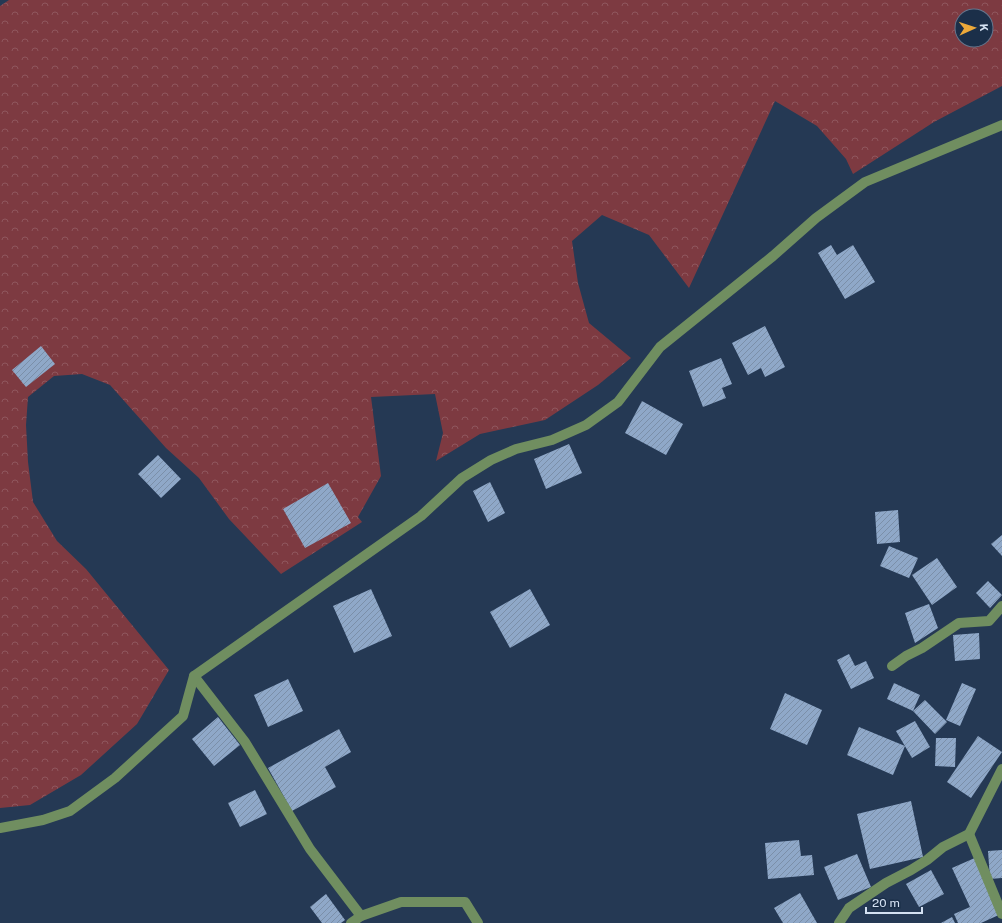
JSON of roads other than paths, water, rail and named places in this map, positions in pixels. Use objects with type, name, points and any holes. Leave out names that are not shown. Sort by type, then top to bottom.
[{"type":"street","points":[[0,828],[43,820],[70,811],[115,778],[183,716],[194,676],[422,516],[462,478],[491,460],[516,449],[552,440],[586,425],[618,402],[660,347],[773,256],[816,218],[865,182],[1002,125]]},
{"type":"street","points":[[892,666],[959,623],[989,621],[1002,606]]},
{"type":"street","points":[[194,676],[244,742],[310,849],[362,916]]},
{"type":"street","points":[[839,923],[849,908],[886,883],[912,870],[943,847],[969,834],[1002,769]]},
{"type":"street","points":[[969,834],[1002,914]]},
{"type":"street","points":[[350,923],[362,916],[401,902],[465,902],[478,923]]}]
